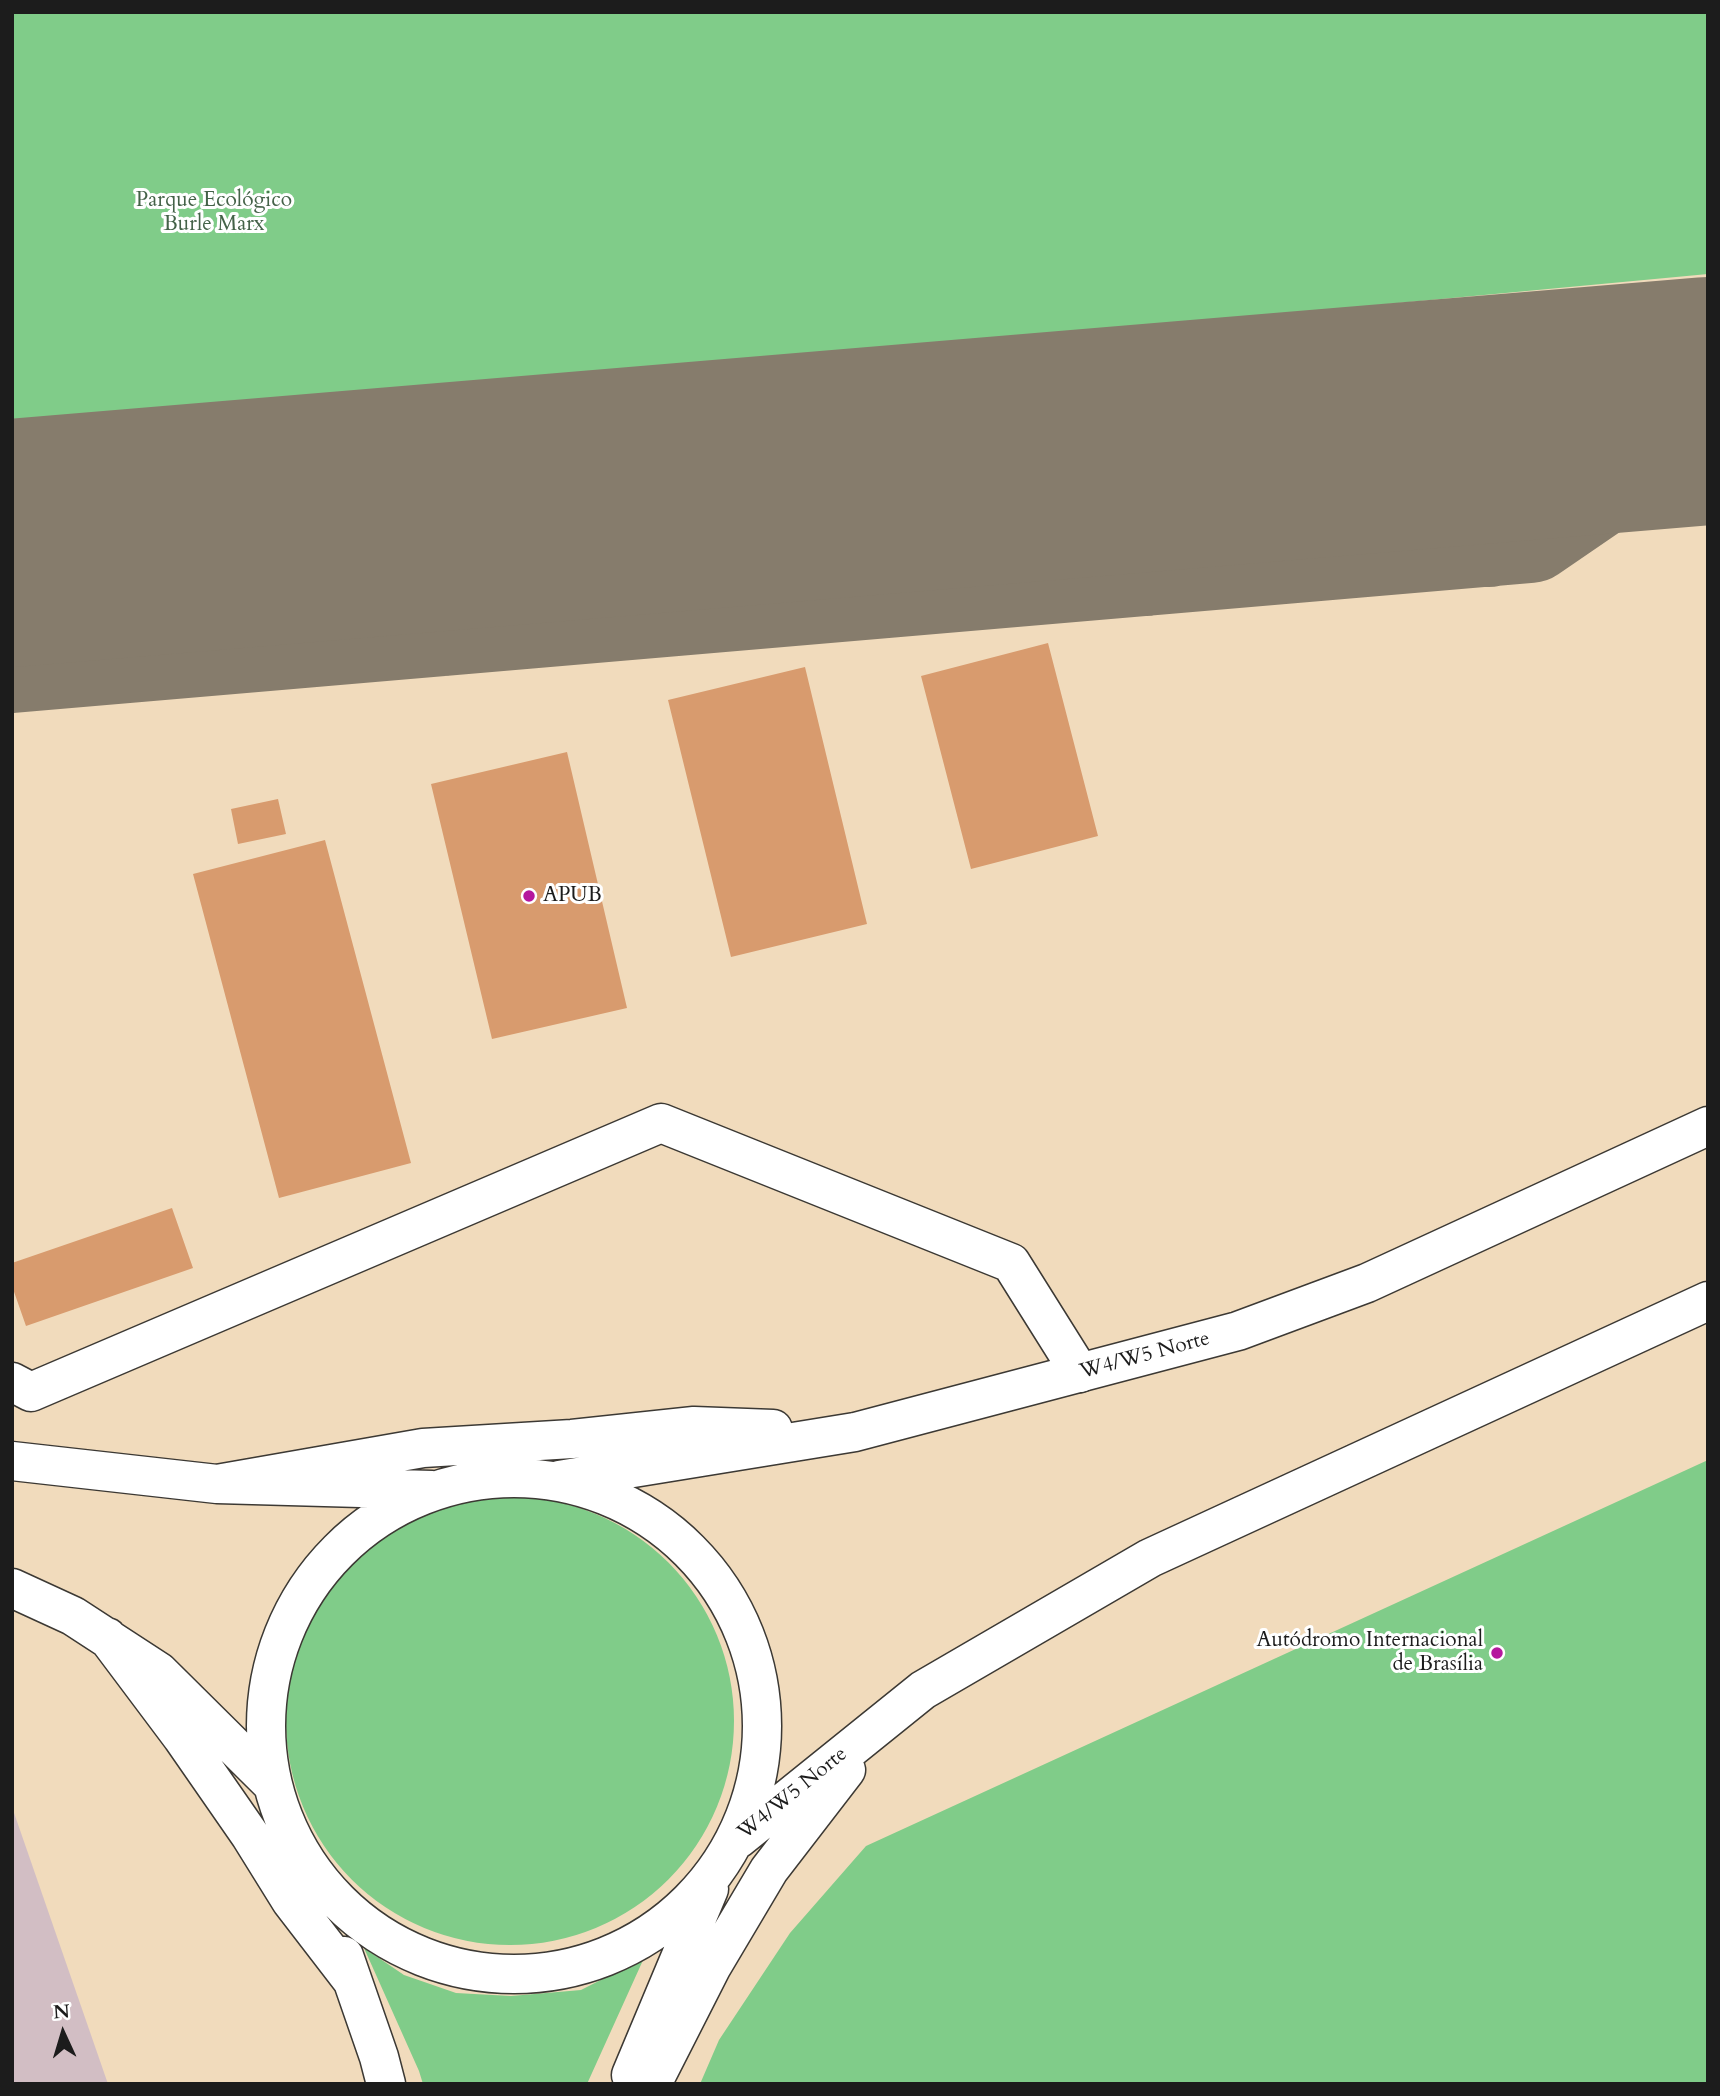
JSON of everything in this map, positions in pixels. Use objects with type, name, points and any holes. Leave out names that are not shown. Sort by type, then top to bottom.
[{"type":"main road","points":[[12,1382],[31,1392],[662,1123],[1011,1263],[1080,1373]]},
{"type":"main road","name":"W4/W5 Norte","points":[[444,1490],[550,1482],[855,1432],[1238,1331],[1367,1283],[1708,1126]]},
{"type":"main road","name":"W4/W5 Norte","points":[[726,1854],[880,1723],[923,1690],[1150,1558],[1708,1301]]},
{"type":"main road","points":[[217,1484],[423,1448],[694,1426],[855,1432]]},
{"type":"main road","points":[[12,1461],[217,1484],[444,1490]]},
{"type":"main road","points":[[550,1482],[633,1507],[671,1527],[712,1569],[742,1619],[760,1674],[764,1731],[755,1789],[627,2084]]},
{"type":"main road","points":[[444,1490],[384,1517],[332,1557],[296,1597],[271,1655],[262,1718],[269,1782],[290,1838],[325,1888],[374,1931],[432,1959],[495,1972],[559,1968],[621,1948],[676,1913],[726,1854]]},
{"type":"main road","points":[[12,1588],[73,1616],[159,1672],[269,1782]]},
{"type":"main road","points":[[107,1637],[220,1791],[291,1901],[351,1979]]},
{"type":"main road","points":[[652,2084],[712,1966],[769,1870],[880,1723]]},
{"type":"main road","points":[[325,1888],[351,1979],[386,2084]]},
{"type":"shaded area","points":[[12,1807],[108,2084],[12,2084]]},
{"type":"green space","name":"Parque Ecológico Burle Marx","points":[[12,12],[1708,12],[1708,274],[12,433]]},
{"type":"green space","name":"Autódromo Internacional de Brasília","points":[[1708,1460],[1708,2084],[700,2084],[719,2040],[790,1933],[866,1846]]},
{"type":"green space","points":[[510,1497],[554,1502],[596,1514],[634,1535],[668,1563],[696,1597],[717,1635],[729,1677],[734,1721],[729,1765],[717,1807],[696,1845],[668,1879],[634,1907],[596,1928],[554,1940],[510,1945],[466,1940],[424,1928],[386,1907],[352,1879],[324,1845],[303,1807],[291,1765],[286,1721],[291,1677],[303,1635],[324,1597],[352,1563],[386,1535],[424,1514],[466,1502]]},
{"type":"green space","points":[[364,1948],[404,1975],[456,1993],[511,1996],[581,1990],[644,1958],[587,2084],[423,2084]]},
{"type":"building","points":[[1048,643],[1098,836],[971,869],[921,676]]},
{"type":"building","points":[[805,667],[867,924],[731,957],[668,700]]},
{"type":"building","name":"APUB","points":[[567,752],[627,1008],[492,1039],[431,784]]},
{"type":"building","points":[[278,799],[286,834],[238,844],[231,809]]},
{"type":"building","points":[[325,840],[411,1163],[279,1198],[193,874]]},
{"type":"building","points":[[172,1208],[193,1268],[26,1326],[12,1286],[12,1263]]},
{"type":"taxiway","points":[[12,663],[1530,533],[1708,411]]},
{"type":"taxiway","points":[[1465,421],[1505,445],[1525,475],[1523,513],[1489,537]]},
{"type":"taxiway","points":[[1136,449],[1173,482],[1168,543],[1146,566]]},
{"type":"taxiway","points":[[422,509],[460,546],[465,592],[444,626]]},
{"type":"taxiway","points":[[13,543],[112,654]]},
{"type":"runway","points":[[12,543],[1708,401]]},
{"type":"place","name":"APUB","points":[[529,896]]},
{"type":"place","name":"Autódromo Internacional de Brasília","points":[[1497,1653]]}]
